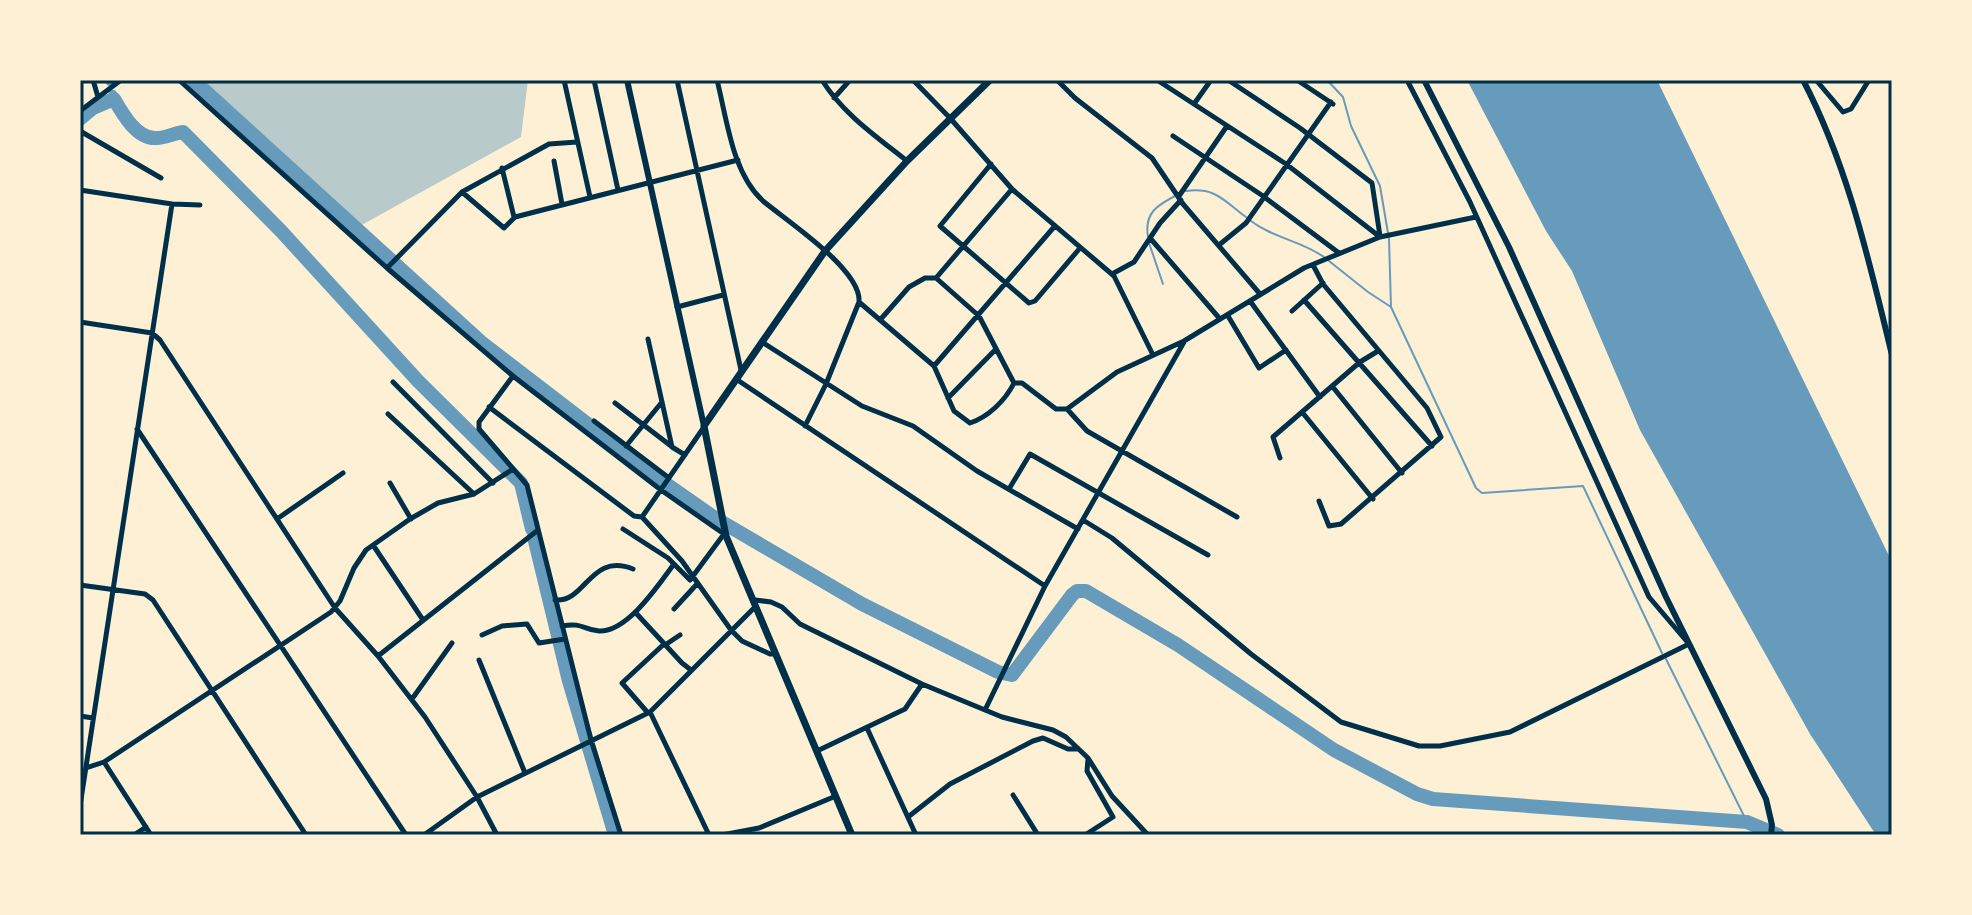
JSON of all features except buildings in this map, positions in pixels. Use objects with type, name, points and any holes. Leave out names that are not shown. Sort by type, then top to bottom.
[{"type":"main road","points":[[852,835],[725,532],[704,426],[825,251],[907,161],[990,80]]},
{"type":"street","points":[[93,80],[98,97]]},
{"type":"street","points":[[80,111],[121,80]]},
{"type":"street","points":[[179,80],[387,268],[513,376],[661,490],[725,532],[693,578]]},
{"type":"street","points":[[564,80],[590,197]]},
{"type":"street","points":[[594,80],[618,190]]},
{"type":"street","points":[[627,80],[704,426],[642,517]]},
{"type":"street","points":[[677,80],[742,371]]},
{"type":"street","points":[[717,80],[738,160],[751,188],[825,251],[860,292],[859,302],[826,384],[805,426]]},
{"type":"street","points":[[822,80],[834,98],[907,161]]},
{"type":"street","points":[[834,98],[850,80]]},
{"type":"street","points":[[913,80],[1012,189],[1112,274],[1152,353]]},
{"type":"street","points":[[1057,80],[1075,98],[1152,158],[1180,198],[1260,294]]},
{"type":"street","points":[[1157,80],[1286,164],[1380,237]]},
{"type":"street","points":[[1194,104],[1211,80]]},
{"type":"street","points":[[1228,80],[1310,135],[1372,183],[1380,237]]},
{"type":"street","points":[[1219,245],[1246,223],[1332,103],[1297,80]]},
{"type":"street","points":[[1407,80],[1451,161],[1649,597],[1689,644]]},
{"type":"street","points":[[1424,80],[1509,247],[1689,644],[1766,799],[1771,835]]},
{"type":"street","points":[[1803,80],[1845,175],[1892,355]]},
{"type":"street","points":[[1816,80],[1843,112],[1851,109],[1869,80]]},
{"type":"street","points":[[1112,274],[1134,262],[1227,126]]},
{"type":"street","points":[[80,131],[161,178]]},
{"type":"street","points":[[1173,136],[1263,196],[1340,253]]},
{"type":"street","points":[[387,268],[462,192],[549,144],[577,142]]},
{"type":"street","points":[[462,192],[504,228],[514,218],[562,204],[738,160]]},
{"type":"street","points":[[554,161],[562,204]]},
{"type":"street","points":[[991,164],[940,226],[962,247],[1029,303],[1035,301],[1080,248]]},
{"type":"street","points":[[502,168],[514,218]]},
{"type":"street","points":[[936,278],[1012,189]]},
{"type":"street","points":[[80,190],[172,204],[200,205]]},
{"type":"street","points":[[80,806],[172,204]]},
{"type":"street","points":[[1014,383],[1022,383],[1056,409],[1067,409],[1117,372],[1152,353],[1184,341],[1313,265],[1380,237],[1476,217]]},
{"type":"street","points":[[934,366],[1054,227]]},
{"type":"street","points":[[1150,238],[1220,319]]},
{"type":"street","points":[[1313,265],[1323,283],[1427,408],[1441,437],[1341,524],[1329,526],[1319,501]]},
{"type":"street","points":[[880,320],[909,287],[925,278],[936,278],[979,316],[1014,383]]},
{"type":"street","points":[[1292,311],[1323,283]]},
{"type":"street","points":[[677,307],[723,295]]},
{"type":"street","points":[[1304,300],[1432,446]]},
{"type":"street","points":[[1250,301],[1320,397]]},
{"type":"street","points":[[859,302],[934,366],[954,411],[970,423],[982,419],[1009,394],[1014,383]]},
{"type":"street","points":[[1228,316],[1259,368],[1286,350]]},
{"type":"street","points":[[80,322],[152,333],[160,340],[335,608],[412,699],[477,797],[497,835]]},
{"type":"street","points":[[648,339],[672,447]]},
{"type":"street","points":[[985,710],[1045,586],[1184,341]]},
{"type":"street","points":[[762,342],[862,406],[913,426],[977,471],[1078,529]]},
{"type":"street","points":[[948,398],[996,349]]},
{"type":"street","points":[[1280,458],[1273,437],[1360,362],[1378,351]]},
{"type":"street","points":[[513,376],[479,422],[479,429],[510,471],[527,485],[562,626],[561,640],[621,835]]},
{"type":"street","points":[[736,379],[1045,586]]},
{"type":"street","points":[[393,382],[493,483]]},
{"type":"street","points":[[1332,386],[1402,473]]},
{"type":"street","points":[[626,446],[662,402]]},
{"type":"street","points":[[615,403],[685,455]]},
{"type":"street","points":[[489,407],[634,516],[642,517],[668,544],[731,630],[742,641],[770,654],[777,654]]},
{"type":"street","points":[[1067,409],[1087,431],[1237,517]]},
{"type":"street","points":[[1302,412],[1373,499]]},
{"type":"street","points":[[388,414],[474,494]]},
{"type":"street","points":[[594,421],[669,478]]},
{"type":"street","points":[[137,429],[406,835]]},
{"type":"street","points":[[1009,489],[1030,454],[1208,555]]},
{"type":"street","points":[[86,768],[104,762],[335,608],[354,568],[373,545],[438,503],[474,494],[510,471]]},
{"type":"street","points":[[277,519],[343,473]]},
{"type":"street","points":[[390,483],[411,519]]},
{"type":"street","points":[[1083,520],[1112,538],[1251,654],[1341,722],[1419,746],[1440,746],[1510,732],[1689,644]]},
{"type":"street","points":[[623,529],[674,564],[690,580],[693,578]]},
{"type":"street","points":[[378,656],[538,530]]},
{"type":"street","points":[[373,545],[423,620]]},
{"type":"street","points":[[562,626],[577,623],[599,631],[612,628],[635,612],[674,564]]},
{"type":"street","points":[[555,600],[568,599],[603,568],[616,565],[633,569]]},
{"type":"street","points":[[674,609],[697,584]]},
{"type":"street","points":[[80,585],[145,594],[153,600],[306,835]]},
{"type":"street","points":[[424,835],[477,797],[649,712],[756,603],[771,602],[782,607],[800,624],[922,684],[985,710],[1053,730],[1088,758],[1112,796],[1148,835]]},
{"type":"street","points":[[635,612],[691,670]]},
{"type":"street","points":[[482,635],[502,626],[527,624],[539,643],[561,640]]},
{"type":"street","points":[[680,635],[664,645],[622,683],[649,712],[709,835]]},
{"type":"street","points":[[412,699],[452,643]]},
{"type":"street","points":[[479,660],[525,773]]},
{"type":"street","points":[[817,751],[905,709],[922,684]]},
{"type":"street","points":[[80,716],[93,718]]},
{"type":"street","points":[[867,728],[916,835]]},
{"type":"street","points":[[908,817],[950,784],[1033,741],[1043,738],[1068,749],[1079,749]]},
{"type":"street","points":[[1085,835],[1113,817],[1087,771],[1088,758]]},
{"type":"street","points":[[104,762],[151,835]]},
{"type":"street","points":[[1013,795],[1038,835]]},
{"type":"street","points":[[722,835],[760,832],[836,796]]},
{"type":"street","points":[[134,835],[146,827]]},
{"type":"shaded area","points":[[198,80],[528,80],[521,137],[358,227]]},
{"type":"water","points":[[1467,80],[1657,80],[1892,562],[1892,835],[1876,835],[1810,734],[1640,430],[1572,271],[1546,231]]},
{"type":"waterway","points":[[193,80],[481,342],[662,481],[715,518],[862,604],[998,672],[1012,675],[1072,595],[1077,591],[1086,591],[1178,645],[1334,750],[1417,794],[1433,799],[1747,822],[1778,835]]},
{"type":"waterway","points":[[1327,80],[1343,97],[1351,126],[1380,186],[1389,239],[1391,307],[1476,488],[1482,493],[1583,486],[1662,653]]},
{"type":"waterway","points":[[113,94],[114,99]]},
{"type":"waterway","points":[[80,119],[93,108],[114,99],[131,124],[143,135],[157,138],[183,132],[281,231],[418,381],[521,483],[532,529]]},
{"type":"waterway","points":[[1186,191],[1212,193],[1246,217]]},
{"type":"waterway","points":[[1148,237],[1150,216],[1163,202],[1177,195]]},
{"type":"waterway","points":[[1251,221],[1324,257]]},
{"type":"waterway","points":[[1149,243],[1163,284]]},
{"type":"waterway","points":[[1329,261],[1391,307]]},
{"type":"waterway","points":[[534,537],[569,681],[615,835]]},
{"type":"waterway","points":[[1666,659],[1747,822]]}]
